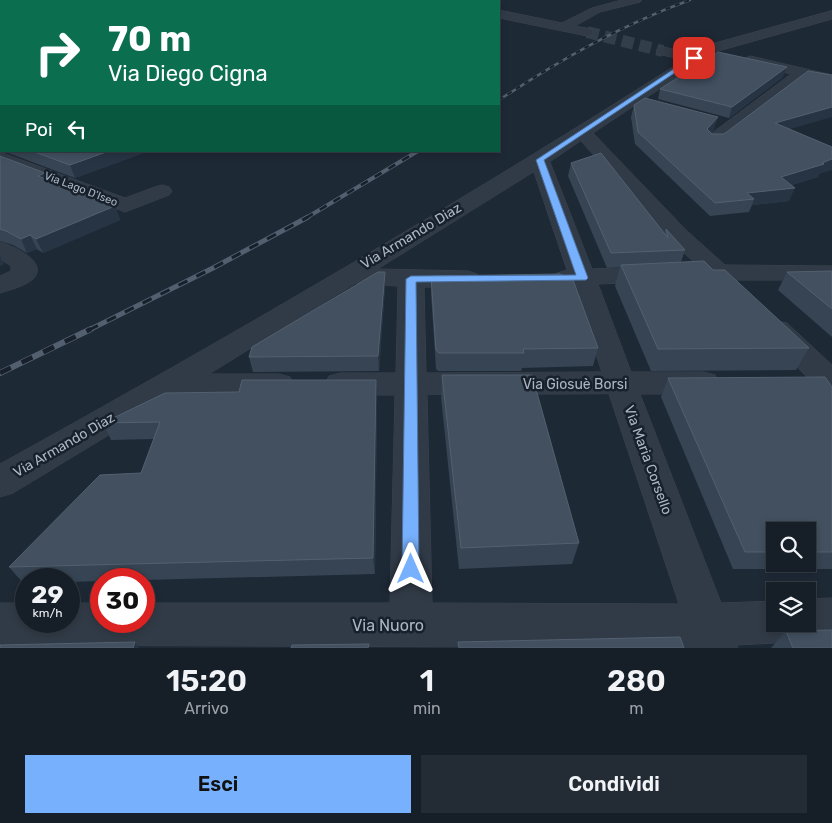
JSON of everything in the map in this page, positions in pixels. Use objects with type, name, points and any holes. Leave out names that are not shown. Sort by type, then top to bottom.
[{"type":"street","points":[[562,28],[596,10],[636,0]]},
{"type":"street","points":[[500,14],[587,32]]},
{"type":"street","name":"Via Armando Diaz","points":[[0,482],[168,385],[540,160],[702,54],[832,15]]},
{"type":"street","points":[[663,51],[702,54],[832,80]]},
{"type":"street","points":[[714,140],[728,126],[802,73]]},
{"type":"street","points":[[632,99],[658,106]]},
{"type":"street","points":[[711,122],[728,126]]},
{"type":"street","points":[[583,133],[678,235],[740,293]]},
{"type":"street","name":"Via Lago D'Iseo","points":[[0,158],[125,206],[162,191]]},
{"type":"street","name":"Via Maria Corsello","points":[[540,160],[712,636]]},
{"type":"street","points":[[0,249],[23,263],[23,275],[0,285]]},
{"type":"street","points":[[544,278],[719,272],[832,273]]},
{"type":"street","points":[[348,275],[411,279],[487,278]]},
{"type":"street","points":[[410,636],[411,279]]},
{"type":"street","points":[[761,314],[832,383]]},
{"type":"street","name":"Via Giosuè Borsi","points":[[168,385],[736,383]]},
{"type":"street","points":[[793,383],[832,383]]},
{"type":"street","points":[[816,620],[832,619]]},
{"type":"street","name":"Via Nuoro","points":[[0,624],[410,636],[712,636],[766,624]]},
{"type":"building","points":[[718,52],[787,67],[732,107],[660,89]]},
{"type":"building","points":[[808,71],[832,75],[832,107],[775,123],[832,147],[832,159],[822,163],[824,164],[781,177],[795,188],[747,193],[754,199],[715,203],[638,132],[634,105],[645,98],[718,117],[707,129],[712,134],[724,134]]},
{"type":"building","points":[[35,152],[106,152],[70,165]]},
{"type":"building","points":[[601,153],[668,238],[666,229],[685,250],[611,253],[571,163]]},
{"type":"building","points":[[0,156],[45,173],[38,176],[115,206],[36,239],[30,235],[21,239],[0,229]]},
{"type":"building","points":[[704,261],[713,270],[725,270],[809,348],[658,349],[621,265]]},
{"type":"building","points":[[832,271],[832,309],[787,272]]},
{"type":"building","points":[[378,272],[385,272],[378,356],[249,357],[252,347]]},
{"type":"building","points":[[560,274],[573,280],[598,348],[523,349],[524,353],[439,353],[436,350],[431,276]]},
{"type":"building","points":[[442,375],[532,375],[579,543],[461,548]]},
{"type":"building","points":[[825,377],[832,387],[832,552],[816,552],[816,522],[766,522],[766,552],[745,552],[668,378]]},
{"type":"building","points":[[242,380],[376,380],[373,558],[9,567],[100,475],[141,473],[160,422],[103,423],[165,393],[239,392]]},
{"type":"building","points":[[816,630],[832,630],[832,648],[793,648],[786,632],[816,632]]},
{"type":"building","points":[[680,637],[684,648],[459,648],[458,642]]},
{"type":"building","points":[[135,642],[133,648],[0,648],[0,645]]},
{"type":"building","points":[[369,644],[368,648],[291,648],[292,645]]},
{"type":"tunnel","points":[[587,32],[663,51]]},
{"type":"railway","points":[[500,99],[592,44],[615,32],[690,0]]},
{"type":"railway","points":[[306,218],[416,152]]},
{"type":"railway","points":[[91,329],[213,268],[308,217]]},
{"type":"railway","points":[[0,373],[91,329]]},
{"type":"route","points":[[411,569],[411,279],[582,278],[540,160],[694,58]]}]
